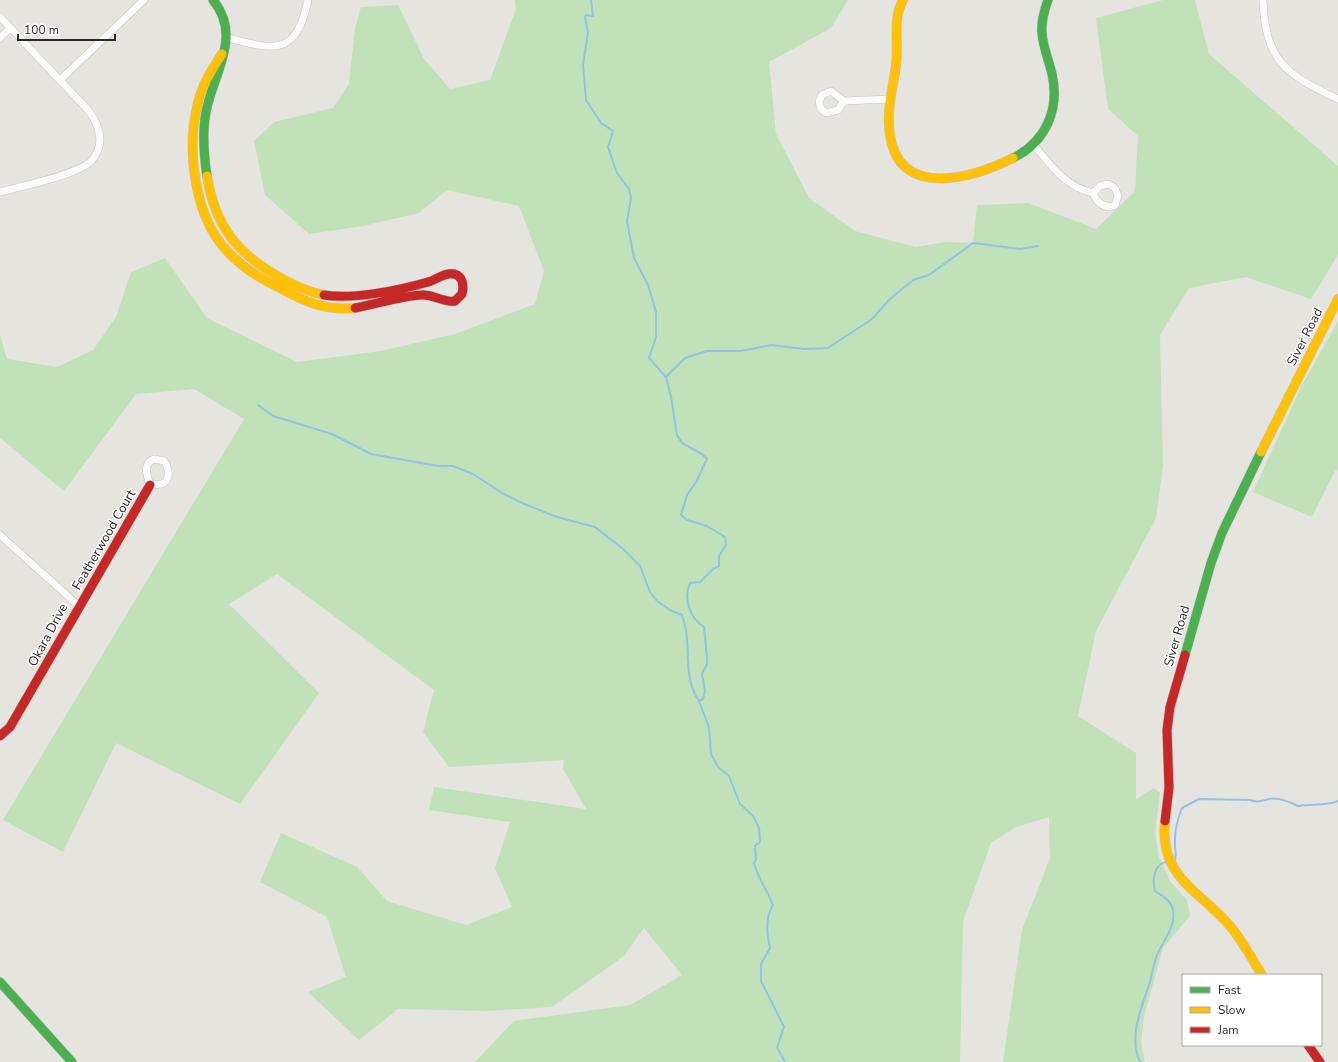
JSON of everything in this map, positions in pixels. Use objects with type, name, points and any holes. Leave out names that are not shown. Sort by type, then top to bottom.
[{"type":"street","points":[[60,80],[144,0]]},
{"type":"street","points":[[213,0],[223,13],[228,38],[222,54],[218,76],[208,101],[204,123],[207,180],[214,210],[219,222],[246,256],[286,281],[323,296],[343,298],[361,295],[428,282],[448,273],[456,274],[463,283],[460,298],[453,302],[425,295],[364,306],[339,309],[326,308],[309,303],[280,289],[247,271],[237,262],[210,226],[200,203],[196,188],[194,123],[198,97],[209,73],[222,54]]},
{"type":"street","points":[[228,38],[260,46],[276,48],[284,45],[298,29],[308,0]]},
{"type":"street","points":[[903,0],[896,11],[895,17],[898,52],[890,99],[890,127],[895,155],[900,164],[915,176],[936,179],[977,175],[995,168],[1034,145],[1046,128],[1053,112],[1054,101],[1054,85],[1046,59],[1042,34],[1042,15],[1048,0]]},
{"type":"street","points":[[1263,0],[1266,33],[1269,43],[1278,59],[1302,81],[1338,99]]},
{"type":"street","points":[[0,17],[88,110],[98,126],[99,145],[92,161],[79,169],[0,192]]},
{"type":"street","points":[[0,38],[10,28]]},
{"type":"street","points":[[844,101],[890,99]]},
{"type":"street","points":[[194,123],[204,123]]},
{"type":"street","points":[[1034,145],[1064,180],[1085,191],[1093,193]]},
{"type":"street","points":[[210,226],[219,222]]},
{"type":"street","points":[[280,289],[286,281]]},
{"type":"street","points":[[361,295],[364,306]]},
{"type":"street","name":"Siver Road","points":[[1261,974],[1230,926],[1184,882],[1172,864],[1166,849],[1164,834],[1169,788],[1167,730],[1176,689],[1211,563],[1222,532],[1251,471],[1338,299]]},
{"type":"street","name":"Featherwood Court","points":[[80,607],[150,486]]},
{"type":"street","name":"Okara Drive","points":[[0,535],[80,607],[12,725],[5,734],[0,736]]},
{"type":"street","points":[[0,982],[72,1062]]},
{"type":"street","points":[[1309,1046],[1320,1062]]},
{"type":"green space","points":[[515,0],[848,0],[831,28],[769,62],[776,134],[809,198],[855,231],[916,247],[945,242],[973,243],[977,205],[1028,203],[1096,229],[1135,191],[1138,136],[1108,109],[1096,18],[1163,0],[1195,0],[1209,54],[1338,166],[1338,255],[1311,299],[1246,277],[1189,288],[1160,335],[1163,466],[1156,518],[1096,631],[1078,716],[1136,753],[1136,799],[1154,788],[1160,793],[1155,833],[1159,857],[1170,881],[1187,900],[1190,916],[1163,948],[1144,1016],[1141,1043],[1145,1062],[1003,1062],[1022,930],[1050,858],[1049,817],[1016,827],[991,843],[963,921],[960,1062],[475,1062],[514,1021],[630,1005],[682,975],[644,928],[624,956],[552,1007],[487,1011],[398,1009],[359,1040],[308,992],[346,977],[327,917],[260,882],[281,833],[357,867],[387,901],[466,925],[512,907],[495,868],[510,822],[429,810],[434,787],[586,809],[563,769],[564,760],[449,767],[423,732],[434,690],[277,574],[229,604],[319,693],[240,804],[116,743],[63,852],[3,820],[244,419],[194,389],[136,394],[64,491],[0,438],[0,335],[7,359],[57,367],[93,350],[116,317],[131,272],[165,258],[207,318],[297,362],[381,351],[455,334],[535,304],[544,271],[519,206],[447,190],[419,213],[363,226],[309,234],[265,195],[254,141],[274,122],[333,108],[349,84],[355,29],[361,7],[398,5],[424,59],[450,89],[490,80],[516,9]]},
{"type":"green space","points":[[1338,321],[1338,470],[1335,471],[1312,517],[1253,492],[1301,387]]},
{"type":"waterway","points":[[591,0],[593,16],[586,15],[585,17],[588,33],[583,64],[586,100],[601,123],[613,131],[608,147],[617,173],[629,189],[631,198],[627,221],[634,258],[648,285],[656,312],[656,337],[649,358],[666,377],[677,435],[682,443],[702,454],[707,459],[696,482],[687,495],[681,515],[687,520],[707,526],[725,537],[726,545],[719,556],[719,566],[713,569],[700,582],[690,583],[687,595],[689,608],[695,619],[704,627],[707,664],[702,674],[705,691],[703,699],[699,701],[709,727],[711,754],[718,767],[729,776],[740,804],[753,816],[759,828],[760,842],[755,846],[756,859],[754,863],[773,905],[770,910],[768,920],[768,937],[770,948],[761,964],[761,981],[784,1027],[777,1047],[785,1062]]},
{"type":"waterway","points":[[666,377],[685,358],[707,351],[741,351],[771,345],[804,349],[828,348],[872,319],[890,299],[913,280],[929,275],[973,243],[1020,249],[1038,246]]},
{"type":"waterway","points":[[258,405],[273,416],[332,434],[371,454],[438,466],[453,466],[473,474],[502,493],[522,503],[557,517],[595,527],[622,548],[640,566],[650,592],[657,601],[670,610],[682,615],[687,637],[690,681],[699,701]]},
{"type":"waterway","points":[[1175,860],[1176,831],[1182,808],[1199,799],[1250,800],[1257,802],[1269,799],[1280,799],[1298,806],[1328,804],[1338,801]]},
{"type":"waterway","points":[[1140,1062],[1135,1042],[1140,1011],[1157,955],[1173,923],[1172,907],[1166,899],[1155,891],[1154,887],[1154,877],[1159,865],[1167,862]]},
{"type":"traffic: fast","points":[[207,176],[204,144],[206,112],[226,41],[226,27],[222,14],[213,0]]},
{"type":"traffic: fast","points":[[1013,158],[1034,143],[1042,134],[1052,112],[1054,87],[1042,29],[1043,16],[1048,0]]},
{"type":"traffic: fast","points":[[1185,655],[1211,563],[1222,533],[1261,452]]},
{"type":"traffic: fast","points":[[0,982],[72,1062]]},
{"type":"traffic: slow","points":[[903,0],[897,24],[897,57],[890,100],[889,117],[890,135],[896,155],[907,169],[922,176],[940,178],[959,177],[978,172],[1013,158]]},
{"type":"traffic: slow","points":[[222,54],[211,71],[202,90],[194,121],[193,161],[200,202],[207,220],[216,237],[228,252],[259,277],[298,297],[325,307],[344,309],[355,308]]},
{"type":"traffic: slow","points":[[207,176],[216,209],[222,223],[239,247],[264,268],[279,277],[301,288],[324,295]]},
{"type":"traffic: slow","points":[[1261,452],[1338,299]]},
{"type":"traffic: slow","points":[[1165,821],[1165,840],[1168,856],[1175,869],[1194,892],[1218,913],[1230,926],[1243,943],[1261,974]]},
{"type":"traffic: jam","points":[[324,295],[349,296],[390,291],[417,285],[450,274],[457,275],[462,282],[462,294],[455,301],[446,301],[431,296],[422,295],[397,298],[355,308]]},
{"type":"traffic: jam","points":[[0,736],[10,727],[150,485]]},
{"type":"traffic: jam","points":[[1165,821],[1169,788],[1167,730],[1170,707],[1185,655]]},
{"type":"traffic: jam","points":[[1309,1046],[1320,1062]]}]
